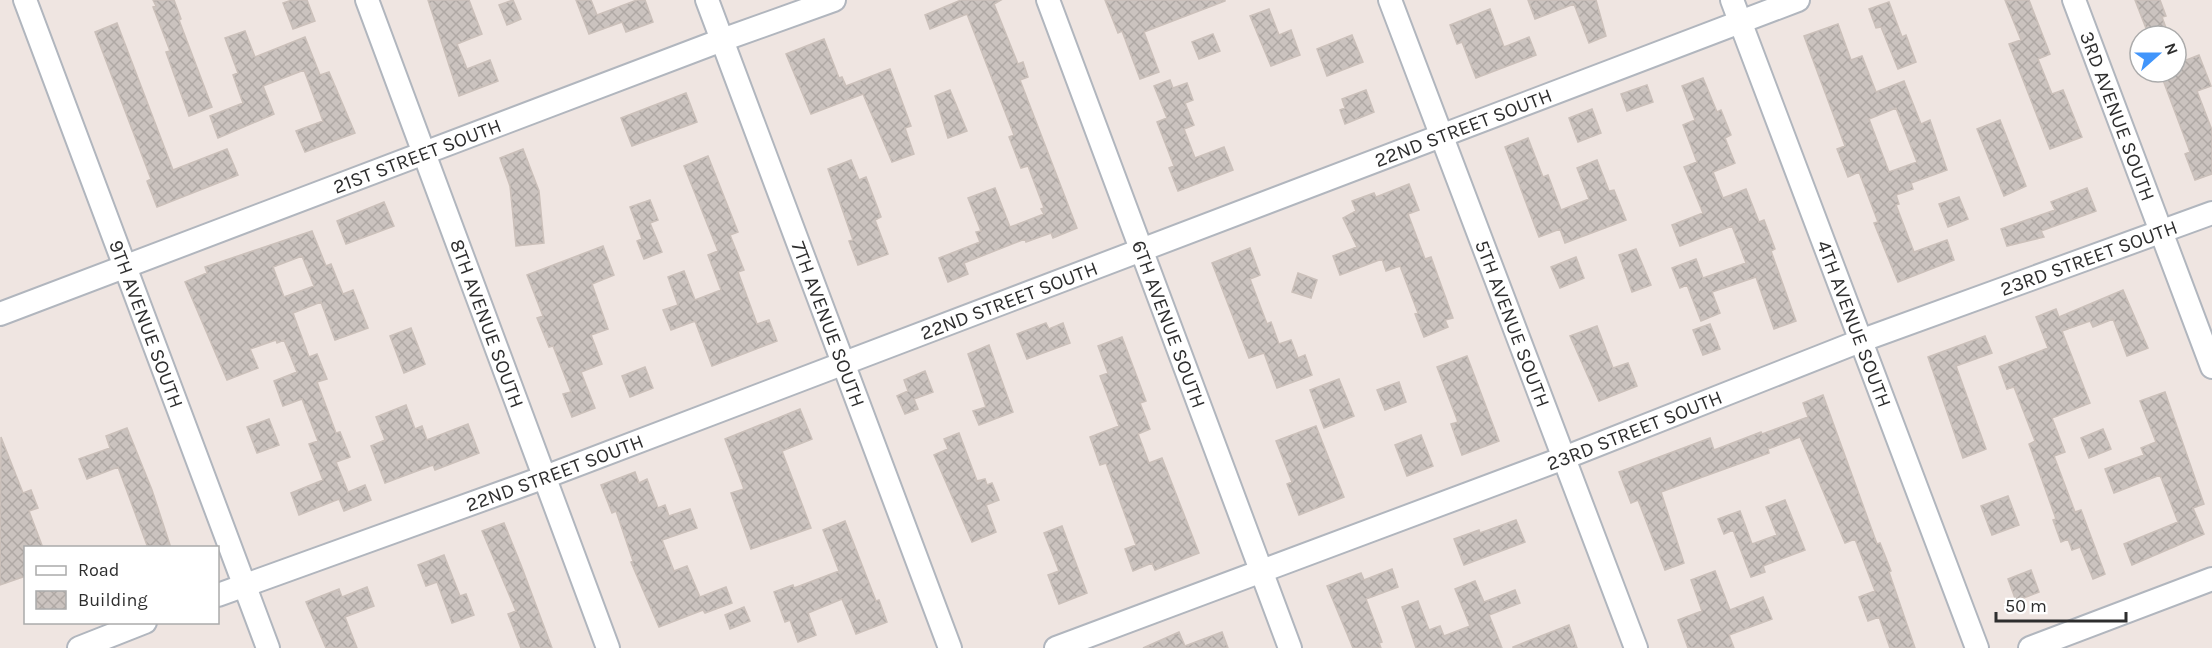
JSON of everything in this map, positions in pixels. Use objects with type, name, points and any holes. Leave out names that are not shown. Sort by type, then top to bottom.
[{"type":"street","name":"9TH AVENUE SOUTH","points":[[26,0],[268,648]]},
{"type":"street","name":"8TH AVENUE SOUTH","points":[[367,0],[608,648]]},
{"type":"street","name":"7TH AVENUE SOUTH","points":[[707,0],[950,648]]},
{"type":"street","name":"21ST STREET SOUTH","points":[[0,314],[722,40],[834,0]]},
{"type":"street","name":"6TH AVENUE SOUTH","points":[[1048,0],[1290,648]]},
{"type":"street","name":"5TH AVENUE SOUTH","points":[[1389,0],[1636,648]]},
{"type":"street","name":"22ND STREET SOUTH","points":[[219,595],[544,477],[844,361],[1142,250],[1440,135],[1736,10],[1798,0]]},
{"type":"street","name":"3RD AVENUE SOUTH","points":[[2074,0],[2212,367]]},
{"type":"street","name":"4TH AVENUE SOUTH","points":[[1736,10],[1977,648]]},
{"type":"street","name":"23RD STREET SOUTH","points":[[1056,648],[1564,458],[1860,341],[2212,213]]},
{"type":"street","points":[[2030,648],[2212,579]]},
{"type":"street","points":[[79,648],[140,624]]},
{"type":"building","points":[[153,0],[174,0],[181,19],[179,20],[212,107],[189,116],[166,52],[170,51],[153,7],[156,6]]},
{"type":"building","points":[[292,0],[307,0],[315,21],[293,29],[283,3]]},
{"type":"building","points":[[428,0],[469,0],[482,34],[457,44],[467,69],[490,60],[498,81],[459,96]]},
{"type":"building","points":[[513,0],[521,19],[507,25],[499,5]]},
{"type":"building","points":[[576,0],[591,0],[597,15],[637,0],[645,0],[653,22],[626,32],[622,22],[589,34]]},
{"type":"building","points":[[961,0],[1001,0],[994,4],[1018,64],[1023,62],[1028,77],[1020,80],[1077,228],[1053,238],[1051,233],[1026,242],[1025,239],[964,263],[968,274],[948,282],[939,258],[980,242],[976,232],[981,231],[968,198],[995,188],[1010,227],[1044,214],[1041,209],[1044,208],[1028,166],[1021,168],[1009,137],[1014,135],[967,14],[930,29],[925,15]]},
{"type":"building","points":[[1105,0],[1225,1],[1144,32],[1159,72],[1140,79],[1122,31],[1118,33]]},
{"type":"building","points":[[1528,0],[1596,0],[1606,36],[1589,43],[1574,4],[1535,19]]},
{"type":"building","points":[[2005,0],[2029,0],[2050,54],[2038,59],[2052,94],[2063,90],[2082,137],[2050,149],[2009,44],[2021,40]]},
{"type":"building","points":[[2135,0],[2160,0],[2166,16],[2162,17],[2165,24],[2144,24]]},
{"type":"building","points":[[1889,2],[1902,37],[1906,35],[1916,62],[1898,69],[1881,27],[1876,28],[1869,9]]},
{"type":"building","points":[[1269,9],[1279,35],[1291,30],[1300,55],[1271,66],[1250,16]]},
{"type":"building","points":[[1490,9],[1504,47],[1529,37],[1536,55],[1476,78],[1462,42],[1457,44],[1450,25]]},
{"type":"building","points":[[117,23],[173,170],[227,149],[238,175],[157,207],[147,181],[151,179],[95,32]]},
{"type":"building","points":[[1838,24],[1851,60],[1862,56],[1876,92],[1904,81],[1921,124],[1930,120],[1947,170],[1911,183],[1913,189],[1896,195],[1899,204],[1896,205],[1914,252],[1947,240],[1954,260],[1898,282],[1874,223],[1878,222],[1859,172],[1848,177],[1837,149],[1845,146],[1804,36]],"holes":[[[1896,108],[1917,162],[1889,172],[1869,119]]]},
{"type":"building","points":[[245,31],[255,57],[305,37],[320,75],[329,72],[355,133],[305,152],[296,131],[323,121],[304,70],[263,86],[274,114],[218,138],[210,116],[243,103],[233,75],[238,73],[225,38]]},
{"type":"building","points":[[1213,34],[1220,51],[1199,59],[1192,42]]},
{"type":"building","points":[[1352,35],[1363,62],[1327,76],[1317,49]]},
{"type":"building","points":[[824,39],[839,78],[842,77],[846,86],[890,69],[911,126],[905,128],[914,154],[892,162],[863,94],[811,114],[786,54]]},
{"type":"building","points":[[2199,55],[2211,86],[2197,91],[2212,130],[2212,174],[2195,180],[2185,154],[2190,152],[2164,84],[2188,84],[2188,59]]},
{"type":"building","points":[[1703,78],[1717,112],[1721,110],[1731,135],[1725,138],[1735,163],[1713,172],[1723,198],[1746,189],[1759,222],[1764,220],[1775,249],[1771,251],[1796,321],[1774,329],[1756,277],[1712,292],[1720,313],[1701,321],[1687,285],[1680,288],[1672,268],[1696,259],[1703,278],[1746,263],[1732,226],[1680,246],[1672,225],[1703,213],[1684,167],[1697,162],[1683,125],[1695,120],[1682,86]]},
{"type":"building","points":[[1170,80],[1173,88],[1187,83],[1193,100],[1185,103],[1194,125],[1184,129],[1195,158],[1224,147],[1233,170],[1178,191],[1169,168],[1174,166],[1157,122],[1167,118],[1154,86]]},
{"type":"building","points":[[1647,85],[1653,102],[1627,111],[1621,94]]},
{"type":"building","points":[[950,90],[967,131],[948,138],[935,96]]},
{"type":"building","points":[[1366,90],[1374,112],[1345,124],[1340,110],[1345,108],[1342,99]]},
{"type":"building","points":[[686,93],[697,122],[632,146],[621,118]]},
{"type":"building","points":[[1592,109],[1601,133],[1578,142],[1569,118]]},
{"type":"building","points":[[2000,120],[2026,186],[2004,196],[1977,129]]},
{"type":"building","points":[[1528,138],[1543,177],[1548,175],[1561,210],[1589,199],[1577,168],[1597,160],[1609,191],[1614,190],[1626,220],[1565,243],[1560,229],[1539,237],[1505,147]]},
{"type":"building","points":[[523,149],[539,191],[544,243],[516,246],[510,186],[500,158]]},
{"type":"building","points":[[708,156],[738,232],[730,235],[744,270],[738,272],[757,324],[769,320],[777,341],[712,366],[695,321],[671,330],[663,310],[678,305],[668,277],[684,271],[695,300],[721,290],[708,255],[718,251],[684,166]]},
{"type":"building","points":[[851,160],[859,180],[866,177],[881,217],[875,220],[888,254],[858,265],[849,241],[853,240],[828,169]]},
{"type":"building","points":[[1409,184],[1419,210],[1408,214],[1425,259],[1431,257],[1453,318],[1445,320],[1448,327],[1424,337],[1415,314],[1418,313],[1400,266],[1386,271],[1382,259],[1340,275],[1333,256],[1357,247],[1343,218],[1356,211],[1352,201],[1374,193],[1376,197]]},
{"type":"building","points":[[2087,188],[2096,211],[2041,231],[2044,237],[2007,246],[2001,229],[2055,210],[2051,202]]},
{"type":"building","points":[[1959,197],[1968,219],[1948,227],[1939,204]]},
{"type":"building","points":[[650,200],[658,220],[650,223],[662,252],[644,259],[637,241],[642,239],[630,207]]},
{"type":"building","points":[[384,202],[394,226],[346,244],[337,221]]},
{"type":"building","points":[[312,231],[326,266],[331,264],[343,294],[353,290],[368,328],[335,340],[321,302],[293,313],[309,357],[317,354],[327,379],[317,382],[336,433],[340,432],[350,457],[336,462],[348,492],[365,485],[371,500],[344,511],[339,499],[299,515],[291,493],[323,480],[309,444],[318,441],[302,399],[283,406],[274,381],[297,372],[284,340],[277,343],[276,340],[250,349],[258,368],[227,380],[185,282],[207,273],[205,267]],"holes":[[[302,256],[314,286],[284,297],[273,267]]]},
{"type":"building","points":[[603,246],[614,275],[592,284],[608,329],[591,335],[602,364],[581,372],[595,408],[572,417],[563,394],[571,392],[553,346],[549,347],[537,318],[543,316],[527,275]]},
{"type":"building","points":[[1250,248],[1260,275],[1250,279],[1267,324],[1271,322],[1279,344],[1291,340],[1298,358],[1305,355],[1312,375],[1277,388],[1264,353],[1249,358],[1212,263]]},
{"type":"building","points":[[1636,249],[1651,285],[1632,292],[1619,255]]},
{"type":"building","points":[[1576,257],[1584,278],[1560,288],[1551,267]]},
{"type":"building","points":[[1298,273],[1317,280],[1311,298],[1292,292]]},
{"type":"building","points":[[2123,290],[2148,348],[2127,356],[2113,319],[2093,327],[2090,321],[2062,331],[2090,403],[2052,418],[2065,452],[2054,456],[2075,512],[2081,510],[2105,574],[2093,579],[2080,547],[2072,550],[2068,539],[2061,542],[2053,520],[2056,519],[2029,444],[2035,441],[2014,387],[2007,389],[1999,367],[2048,348],[2036,317],[2056,309],[2059,317]]},
{"type":"building","points":[[1046,323],[1049,329],[1063,323],[1070,343],[1027,359],[1017,334]]},
{"type":"building","points":[[1710,324],[1720,349],[1703,355],[1693,330]]},
{"type":"building","points":[[1597,326],[1613,368],[1628,363],[1637,386],[1599,401],[1570,336]]},
{"type":"building","points":[[411,328],[425,364],[404,373],[390,336]]},
{"type":"building","points":[[1985,336],[1992,353],[1956,366],[1986,449],[1963,458],[1928,357]]},
{"type":"building","points":[[1122,337],[1146,401],[1140,403],[1150,429],[1138,434],[1149,463],[1162,458],[1199,553],[1155,570],[1152,563],[1133,571],[1125,549],[1136,545],[1106,463],[1100,465],[1090,437],[1119,426],[1100,376],[1108,373],[1098,346]]},
{"type":"building","points":[[989,345],[1013,412],[979,425],[973,411],[986,407],[968,354]]},
{"type":"building","points":[[1467,356],[1499,441],[1462,455],[1451,424],[1458,422],[1437,367]]},
{"type":"building","points":[[645,367],[653,388],[630,397],[622,376]]},
{"type":"building","points":[[925,371],[933,392],[914,399],[918,409],[905,414],[897,396],[908,391],[904,380]]},
{"type":"building","points":[[1339,379],[1354,416],[1324,428],[1310,390]]},
{"type":"building","points":[[1399,382],[1406,402],[1385,410],[1377,390]]},
{"type":"building","points":[[2165,392],[2204,504],[2193,508],[2204,534],[2132,565],[2124,544],[2178,522],[2160,475],[2114,493],[2105,469],[2144,455],[2141,448],[2156,442],[2140,401]]},
{"type":"building","points":[[1823,395],[1877,544],[1880,543],[1891,571],[1889,572],[1915,648],[1890,648],[1879,617],[1868,621],[1859,597],[1875,591],[1855,539],[1845,543],[1800,437],[1768,449],[1769,453],[1661,492],[1684,563],[1665,570],[1638,500],[1631,503],[1619,472],[1710,438],[1714,450],[1808,417],[1803,403]]},
{"type":"building","points":[[406,405],[415,429],[422,426],[427,440],[468,424],[479,453],[435,470],[433,465],[385,483],[371,446],[385,440],[376,417]]},
{"type":"building","points":[[800,409],[812,439],[782,451],[811,528],[751,549],[731,493],[744,489],[725,439]]},
{"type":"building","points":[[269,419],[279,445],[257,453],[247,427]]},
{"type":"building","points":[[1316,426],[1344,497],[1299,515],[1287,484],[1292,482],[1276,441]]},
{"type":"building","points":[[127,428],[152,490],[170,546],[147,546],[118,467],[87,479],[79,459],[110,448],[106,436]]},
{"type":"building","points":[[2103,429],[2111,449],[2089,458],[2081,438]]},
{"type":"building","points":[[959,433],[977,481],[985,479],[987,485],[992,483],[999,500],[986,505],[996,532],[972,542],[934,455],[948,449],[944,439]]},
{"type":"building","points":[[1421,435],[1433,466],[1407,476],[1395,445]]},
{"type":"building","points":[[1,437],[23,493],[31,490],[38,508],[29,511],[42,546],[24,546],[24,577],[0,585]]},
{"type":"building","points":[[635,472],[639,483],[647,479],[658,508],[665,505],[669,516],[690,509],[697,528],[662,540],[674,571],[687,566],[700,597],[726,587],[732,603],[705,613],[703,610],[659,627],[631,562],[633,561],[616,511],[612,513],[601,485]]},
{"type":"building","points":[[2008,496],[2019,525],[1992,535],[1981,506]]},
{"type":"building","points":[[1785,500],[1805,550],[1763,566],[1765,572],[1751,577],[1733,530],[1724,534],[1718,519],[1740,511],[1752,544],[1777,535],[1766,507]]},
{"type":"building","points":[[1516,520],[1525,542],[1464,565],[1454,539],[1479,530],[1480,533]]},
{"type":"building","points":[[845,521],[876,601],[879,600],[887,622],[856,634],[842,599],[808,613],[816,635],[798,642],[790,620],[785,622],[774,592],[793,585],[794,588],[839,571],[823,530]]},
{"type":"building","points":[[504,523],[552,648],[521,648],[508,614],[516,611],[482,531]]},
{"type":"building","points":[[1062,526],[1087,593],[1059,604],[1048,575],[1059,571],[1044,533]]},
{"type":"building","points":[[444,555],[460,596],[466,594],[474,615],[452,623],[437,582],[426,586],[418,565]]},
{"type":"building","points":[[1392,569],[1398,587],[1366,599],[1382,642],[1379,643],[1381,648],[1353,648],[1327,586],[1361,573],[1364,580]]},
{"type":"building","points":[[2031,570],[2039,592],[2016,601],[2008,579]]},
{"type":"building","points":[[1715,571],[1730,610],[1763,597],[1772,619],[1729,635],[1734,648],[1688,648],[1678,620],[1702,611],[1691,580]]},
{"type":"building","points":[[1475,581],[1484,602],[1515,590],[1520,603],[1489,615],[1502,648],[1416,648],[1402,607],[1418,601],[1429,630],[1440,626],[1444,636],[1470,626],[1455,589]]},
{"type":"building","points":[[367,587],[374,606],[345,617],[357,648],[326,648],[306,602],[339,589],[342,597]]},
{"type":"building","points":[[744,607],[750,621],[730,629],[725,615]]},
{"type":"building","points":[[1569,625],[1577,648],[1513,648],[1513,647]]},
{"type":"building","points":[[1179,632],[1185,646],[1222,632],[1228,648],[1143,648]]}]
